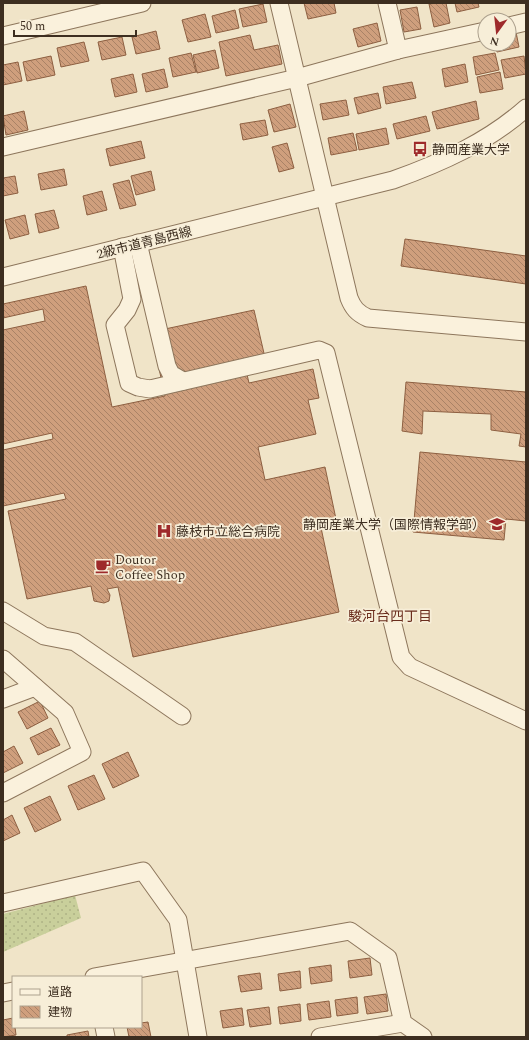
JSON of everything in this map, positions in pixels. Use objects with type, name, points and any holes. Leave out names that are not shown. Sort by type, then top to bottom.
[{"type":"street","points":[[3,36],[142,3]]},
{"type":"street","points":[[279,3],[324,196],[349,298],[353,308],[368,318],[526,332]]},
{"type":"street","points":[[387,3],[398,50]]},
{"type":"street","points":[[3,147],[297,78],[398,50],[477,33]]},
{"type":"street","points":[[324,196],[393,180],[431,167],[467,149],[514,118],[526,108]]},
{"type":"street","name":"2級市道青島西線","points":[[3,277],[286,207],[324,196]]},
{"type":"street","points":[[138,243],[167,366],[171,374],[184,381]]},
{"type":"street","points":[[122,247],[132,299],[127,310],[115,325],[129,383],[138,387],[150,389],[319,350],[326,353],[401,657],[410,667],[526,721]]},
{"type":"street","points":[[3,611],[44,636],[75,642],[182,716]]},
{"type":"street","points":[[3,659],[65,713],[82,752],[3,792]]},
{"type":"street","points":[[3,699],[35,687]]},
{"type":"street","points":[[3,903],[143,871],[178,920],[198,1037]]},
{"type":"street","points":[[102,976],[350,931],[388,958],[403,1023],[423,1037]]},
{"type":"street","points":[[320,1037],[403,1023]]},
{"type":"green space","points":[[75,895],[81,918],[3,952],[3,914]]},
{"type":"building","points":[[304,3],[334,3],[336,13],[308,19]]},
{"type":"building","points":[[446,3],[450,23],[434,27],[429,4]]},
{"type":"building","points":[[455,3],[478,3],[479,7],[457,12]]},
{"type":"building","points":[[263,4],[267,22],[243,27],[239,9]]},
{"type":"building","points":[[417,7],[421,29],[404,32],[400,10]]},
{"type":"building","points":[[235,10],[239,28],[216,33],[212,16]]},
{"type":"building","points":[[205,14],[211,37],[188,42],[182,20]]},
{"type":"building","points":[[377,23],[381,41],[358,47],[353,29]]},
{"type":"building","points":[[156,31],[160,49],[136,54],[132,37]]},
{"type":"building","points":[[250,35],[254,50],[278,45],[282,64],[226,76],[219,42]]},
{"type":"building","points":[[122,37],[126,55],[102,60],[98,42]]},
{"type":"building","points":[[517,37],[519,47],[517,47]]},
{"type":"building","points":[[84,42],[89,61],[61,67],[57,48]]},
{"type":"building","points":[[215,50],[219,68],[197,73],[193,55]]},
{"type":"building","points":[[191,53],[196,72],[173,77],[169,58]]},
{"type":"building","points":[[495,53],[499,70],[476,75],[473,57]]},
{"type":"building","points":[[51,56],[55,75],[27,81],[23,62]]},
{"type":"building","points":[[524,56],[526,74],[505,78],[501,60]]},
{"type":"building","points":[[18,62],[22,81],[3,85],[3,65]]},
{"type":"building","points":[[465,64],[468,82],[445,87],[442,69]]},
{"type":"building","points":[[164,69],[168,87],[146,92],[142,74]]},
{"type":"building","points":[[500,72],[503,89],[480,93],[477,77]]},
{"type":"building","points":[[133,74],[137,92],[115,97],[111,79]]},
{"type":"building","points":[[412,82],[416,98],[386,104],[383,87]]},
{"type":"building","points":[[378,93],[381,108],[358,114],[354,98]]},
{"type":"building","points":[[346,100],[349,115],[323,120],[320,104]]},
{"type":"building","points":[[476,101],[479,119],[437,129],[432,112]]},
{"type":"building","points":[[290,104],[296,127],[274,132],[268,110]]},
{"type":"building","points":[[24,111],[28,130],[6,135],[3,116]]},
{"type":"building","points":[[426,116],[430,131],[397,139],[393,124]]},
{"type":"building","points":[[265,120],[268,135],[243,140],[240,124]]},
{"type":"building","points":[[386,128],[389,144],[359,150],[356,134]]},
{"type":"building","points":[[353,133],[357,150],[331,155],[328,138]]},
{"type":"building","points":[[141,141],[145,158],[110,166],[106,149]]},
{"type":"building","points":[[287,143],[294,168],[279,172],[272,147]]},
{"type":"building","points":[[64,169],[67,185],[41,190],[38,174]]},
{"type":"building","points":[[151,171],[155,190],[136,195],[131,176]]},
{"type":"building","points":[[15,176],[18,193],[3,196],[3,178]]},
{"type":"building","points":[[129,180],[136,205],[120,209],[113,184]]},
{"type":"building","points":[[102,191],[107,210],[87,215],[83,196]]},
{"type":"building","points":[[54,210],[59,228],[39,233],[35,214]]},
{"type":"building","points":[[25,215],[29,234],[10,239],[5,220]]},
{"type":"building","points":[[405,239],[526,256],[526,284],[401,266]]},
{"type":"building","points":[[86,286],[112,407],[165,396],[151,332],[254,310],[266,362],[245,366],[249,383],[313,369],[319,398],[308,400],[316,434],[258,447],[265,480],[325,467],[336,519],[320,523],[339,612],[133,657],[118,587],[107,589],[110,595],[109,601],[104,603],[94,601],[91,586],[27,599],[8,511],[66,499],[64,493],[3,506],[3,450],[53,439],[52,433],[3,444],[3,330],[45,321],[43,309],[3,318],[3,304]]},
{"type":"building","points":[[406,382],[526,392],[526,447],[519,446],[521,434],[491,430],[491,414],[423,411],[422,434],[402,431]]},
{"type":"building","points":[[420,452],[526,462],[526,521],[506,519],[504,540],[413,532]]},
{"type":"building","points":[[40,701],[48,718],[27,729],[18,712]]},
{"type":"building","points":[[51,728],[60,745],[38,755],[30,738]]},
{"type":"building","points":[[14,746],[23,763],[3,773],[3,752]]},
{"type":"building","points":[[128,752],[139,776],[113,788],[102,764]]},
{"type":"building","points":[[94,775],[105,799],[78,810],[68,786]]},
{"type":"building","points":[[50,796],[61,820],[35,832],[24,808]]},
{"type":"building","points":[[12,815],[20,833],[3,841],[3,820]]},
{"type":"building","points":[[370,958],[372,975],[350,978],[348,961]]},
{"type":"building","points":[[331,965],[332,981],[311,984],[309,968]]},
{"type":"building","points":[[300,971],[301,988],[280,991],[278,974]]},
{"type":"building","points":[[260,973],[262,989],[241,992],[238,976]]},
{"type":"building","points":[[386,994],[388,1011],[367,1014],[364,997]]},
{"type":"building","points":[[357,997],[358,1013],[337,1016],[335,1000]]},
{"type":"building","points":[[329,1001],[331,1017],[309,1020],[307,1004]]},
{"type":"building","points":[[300,1004],[301,1021],[280,1024],[278,1007]]},
{"type":"building","points":[[269,1007],[271,1024],[250,1027],[247,1010]]},
{"type":"building","points":[[242,1008],[244,1025],[223,1028],[220,1011]]},
{"type":"building","points":[[12,1018],[12,1028],[15,1028],[16,1035],[3,1037],[3,1020]]},
{"type":"building","points":[[148,1022],[151,1037],[129,1037],[127,1028],[142,1028],[142,1023]]},
{"type":"building","points":[[88,1031],[89,1037],[67,1037],[67,1035]]},
{"type":"place","name":"静岡産業大学","points":[[420,149]]},
{"type":"place","name":"静岡産業大学（国際情報学部）","points":[[497,524]]},
{"type":"place","name":"藤枝市立総合病院","points":[[164,531]]},
{"type":"place","name":"Doutor Coffee Shop","points":[[103,566]]},
{"type":"district","name":"駿河台四丁目","points":[[390,616]]}]
